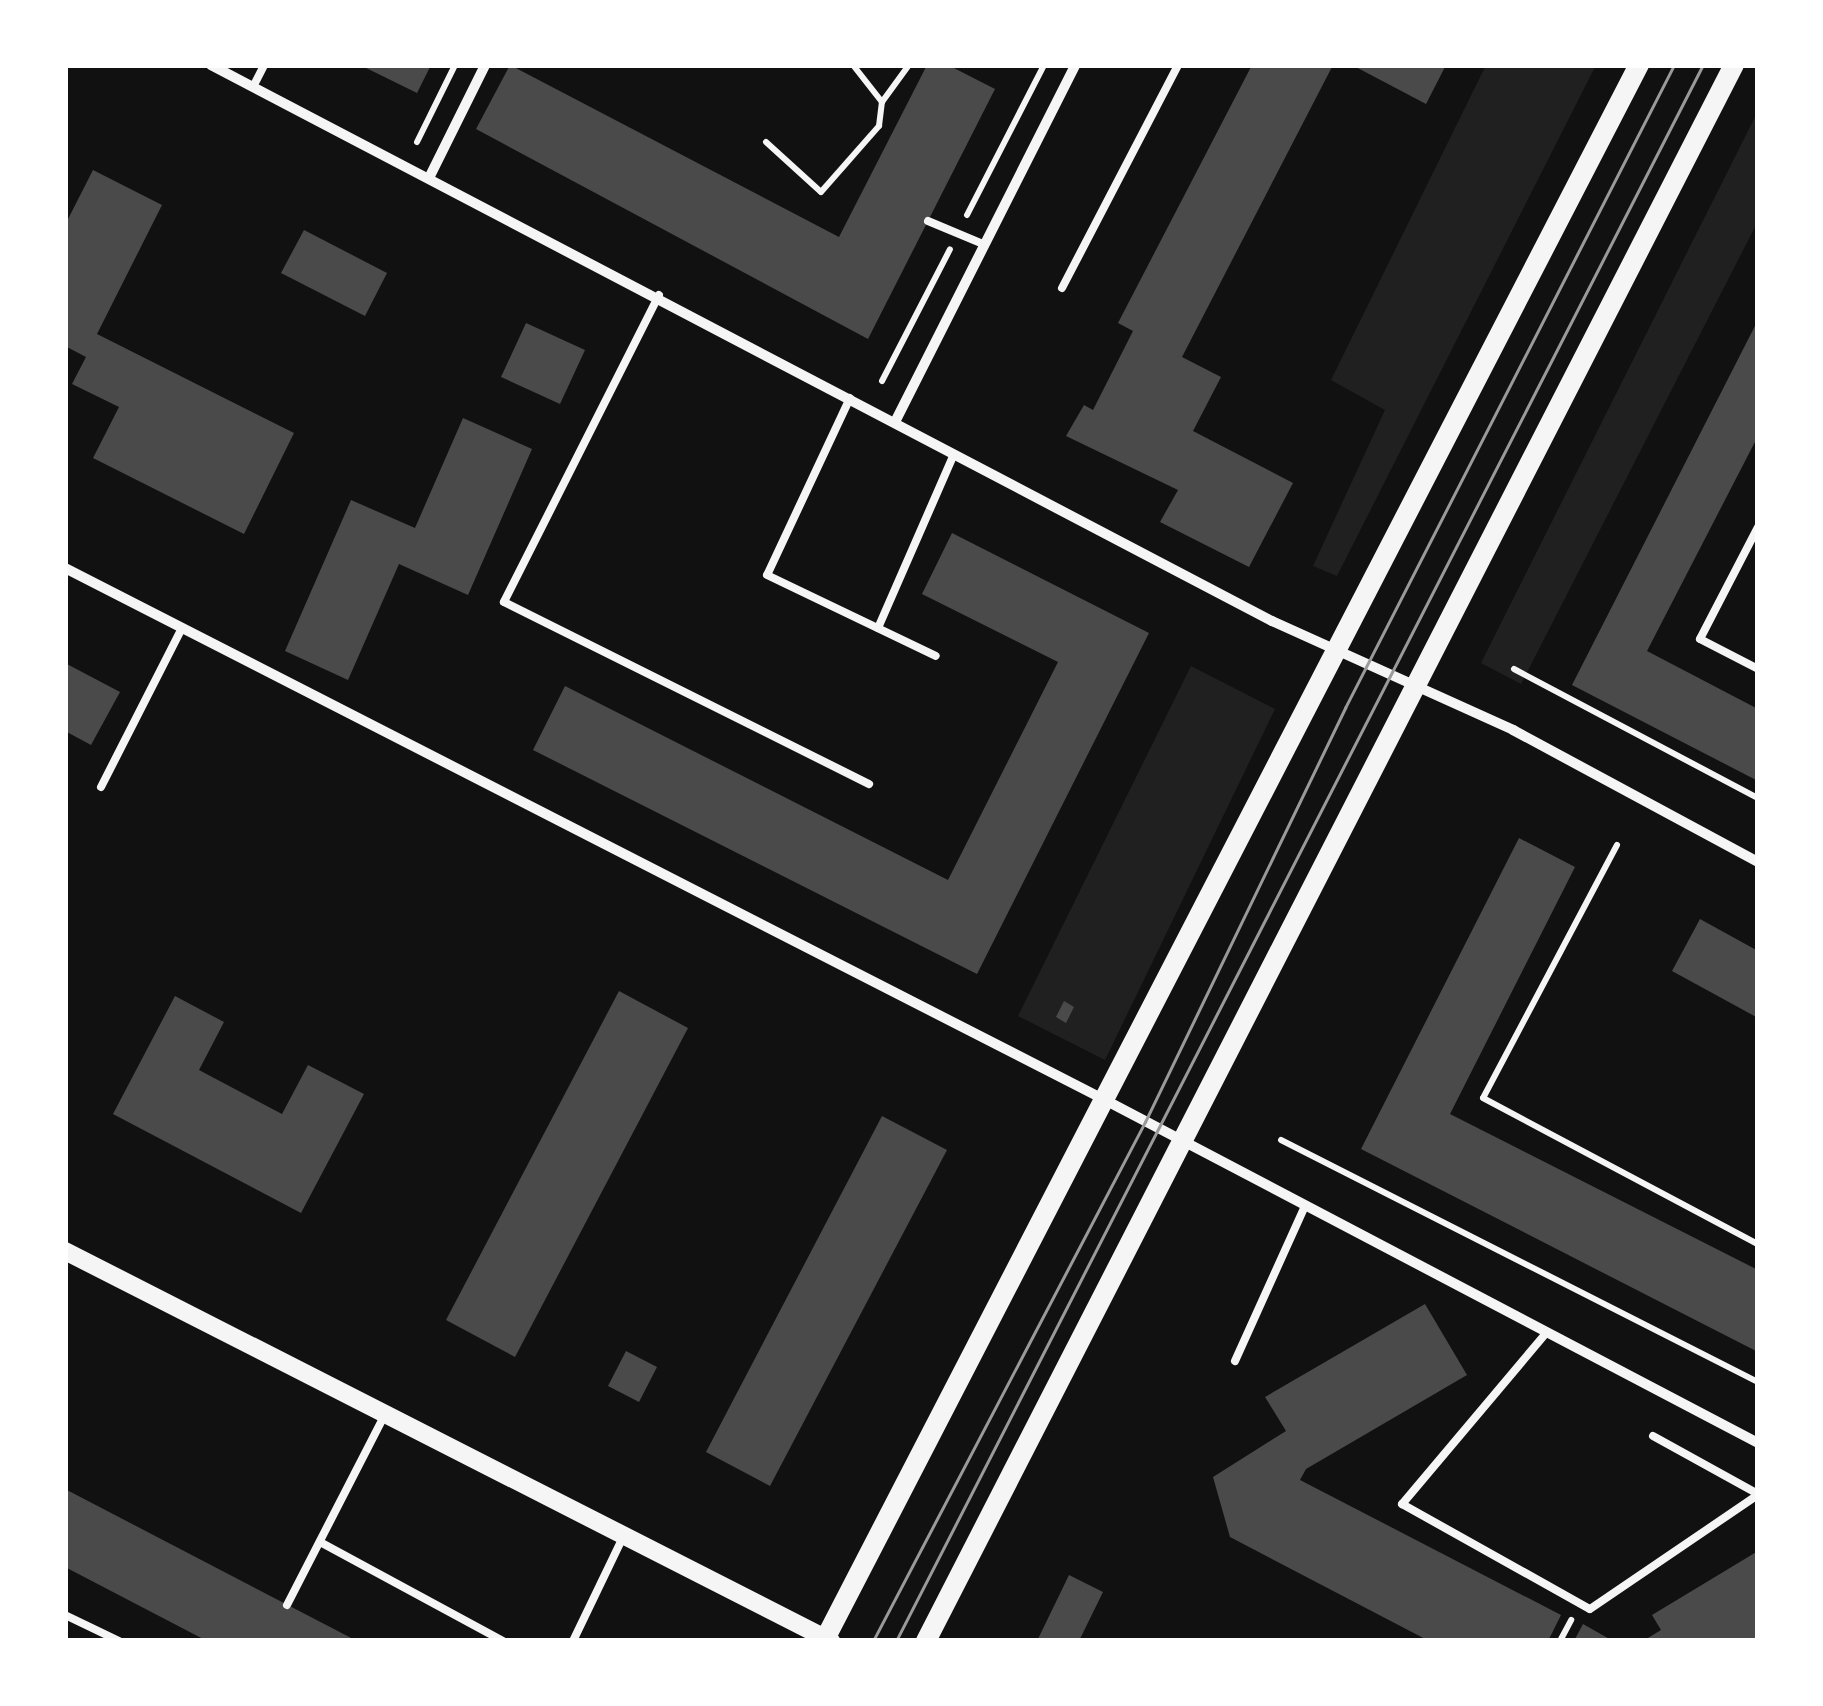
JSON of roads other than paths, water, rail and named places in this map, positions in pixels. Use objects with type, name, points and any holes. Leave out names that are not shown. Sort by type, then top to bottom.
[{"type":"main road","points":[[827,1640],[1639,65]]},
{"type":"main road","points":[[926,1641],[1734,65]]},
{"type":"street","points":[[211,65],[659,295],[954,454],[1334,651],[1513,730],[1758,862]]},
{"type":"street","points":[[430,176],[485,65]]},
{"type":"street","points":[[894,422],[1076,65]]},
{"type":"street","points":[[65,568],[1105,1100],[1758,1443]]},
{"type":"street","points":[[65,1251],[827,1640]]},
{"type":"lane","points":[[254,87],[264,65]]},
{"type":"lane","points":[[1062,288],[1178,65]]},
{"type":"lane","points":[[928,220],[983,244]]},
{"type":"lane","points":[[659,295],[504,602],[869,784]]},
{"type":"lane","points":[[850,398],[767,575],[936,656]]},
{"type":"lane","points":[[878,628],[954,454]]},
{"type":"lane","points":[[1758,527],[1700,639],[1758,669]]},
{"type":"lane","points":[[101,787],[182,630]]},
{"type":"lane","points":[[1234,1361],[1305,1206]]},
{"type":"lane","points":[[1547,1332],[1402,1504],[1590,1608],[1758,1495],[1653,1436]]},
{"type":"lane","points":[[287,1605],[385,1414]]},
{"type":"lane","points":[[573,1641],[625,1534]]},
{"type":"lane","points":[[320,1542],[503,1641]]},
{"type":"lane","points":[[65,1615],[119,1641]]},
{"type":"tram line","points":[[873,1641],[1145,1122],[1345,708],[1674,65]]},
{"type":"tram line","points":[[896,1641],[1703,65]]}]
